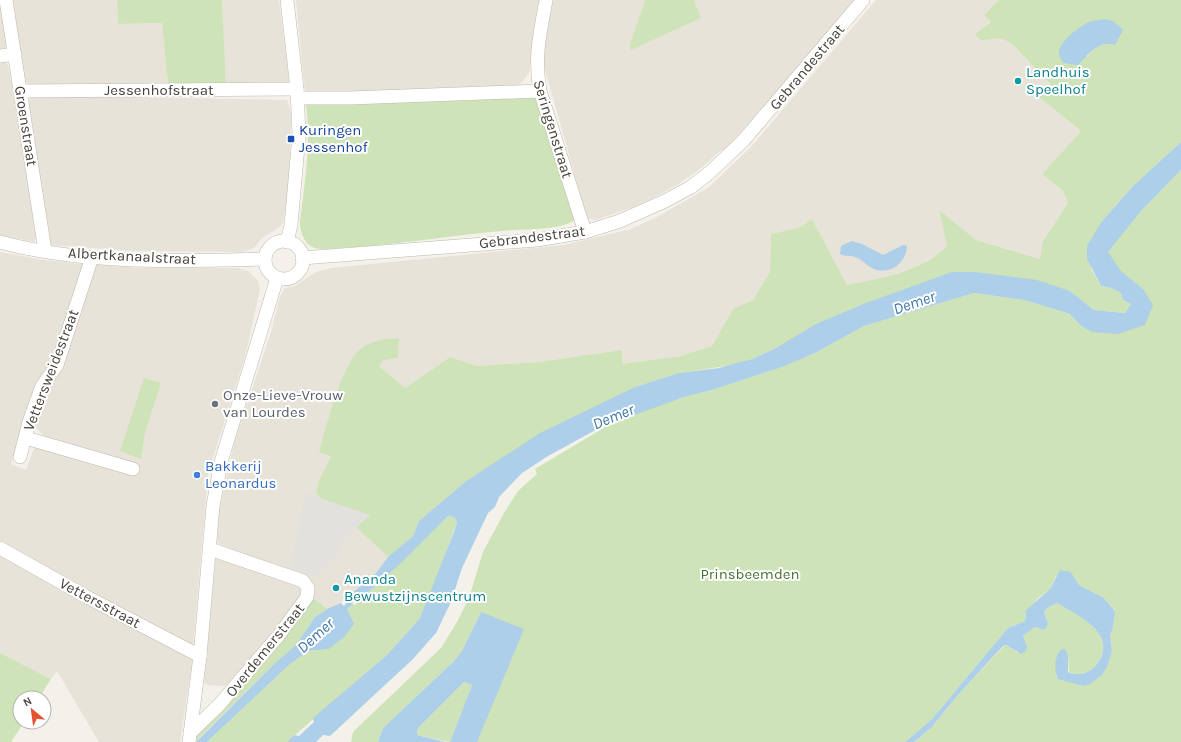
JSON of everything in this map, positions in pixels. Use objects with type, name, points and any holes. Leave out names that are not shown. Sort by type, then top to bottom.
[{"type":"street","name":"Groenstraat","points":[[6,0],[45,252]]},
{"type":"street","points":[[287,0],[297,94],[299,134],[292,225],[287,242]]},
{"type":"street","name":"Seringenstraat","points":[[546,0],[536,56],[536,71],[540,91],[585,232]]},
{"type":"street","name":"Gebrandestraat","points":[[302,258],[536,240],[585,232],[620,222],[691,187],[709,173],[761,122],[863,0]]},
{"type":"street","points":[[0,56],[15,54]]},
{"type":"street","name":"Jessenhofstraat","points":[[21,91],[297,94],[358,98],[540,91]]},
{"type":"street","name":"Albertkanaalstraat","points":[[0,242],[45,252],[92,256],[142,259],[265,260]]},
{"type":"street","points":[[287,242],[298,247],[302,258],[302,266],[298,272],[292,277],[285,279],[277,278],[268,271],[265,260],[266,253],[275,244],[287,242]]},
{"type":"street","name":"Vettersweidestraat","points":[[20,457],[29,422],[42,386],[57,365],[92,256]]},
{"type":"street","name":"Overdemerstraat","points":[[190,738],[200,656],[213,506],[221,462],[277,278]]},
{"type":"street","name":"Vettersweidestraat","points":[[26,438],[133,470]]},
{"type":"street","name":"Vettersstraat","points":[[0,548],[85,596],[200,656]]},
{"type":"street","name":"Overdemerstraat","points":[[190,738],[219,706],[278,635],[307,597],[308,588],[303,581],[255,563],[210,549]]},
{"type":"shaded area","points":[[0,0],[8,42],[5,48],[0,50]]},
{"type":"shaded area","points":[[11,0],[117,0],[118,24],[162,23],[168,84],[30,85],[24,80]]},
{"type":"shaded area","points":[[222,0],[279,0],[288,71],[289,82],[287,84],[226,84]]},
{"type":"shaded area","points":[[296,0],[541,0],[529,73],[521,83],[514,87],[305,93]]},
{"type":"shaded area","points":[[551,0],[645,0],[630,44],[701,18],[694,0],[854,0],[724,152],[721,150],[700,169],[677,185],[651,199],[596,220],[589,219],[584,208],[544,66],[544,49]]},
{"type":"shaded area","points":[[876,0],[999,0],[984,15],[991,21],[976,34],[987,40],[998,37],[1008,40],[1054,88],[1039,97],[1081,131],[1042,174],[1063,191],[1068,203],[1043,241],[1041,259],[976,240],[939,211],[947,246],[939,253],[915,268],[875,280],[847,285],[812,219],[801,227],[771,234],[770,272],[753,301],[733,310],[712,346],[681,356],[622,364],[622,350],[539,362],[477,366],[450,357],[405,388],[379,366],[383,360],[350,361],[328,419],[319,452],[331,457],[319,480],[316,493],[333,511],[360,521],[357,528],[388,557],[376,573],[338,605],[327,609],[312,597],[312,590],[217,543],[219,511],[235,440],[271,332],[280,296],[285,288],[295,286],[316,272],[331,268],[564,245],[631,229],[659,216],[709,187],[751,147]]},
{"type":"shaded area","points":[[0,60],[6,61],[9,69],[38,235],[34,242],[0,235]]},
{"type":"shaded area","points":[[37,95],[287,100],[291,113],[289,186],[283,223],[277,229],[263,237],[254,248],[243,252],[133,251],[51,245],[28,103],[31,97]]},
{"type":"shaded area","points":[[0,252],[44,260],[82,264],[83,267],[52,366],[30,404],[11,464],[26,470],[35,446],[41,444],[135,476],[137,465],[45,437],[37,429],[34,420],[96,265],[141,268],[237,268],[248,271],[258,281],[260,289],[246,353],[208,474],[193,647],[0,542]]},
{"type":"shaded area","points":[[305,493],[370,515],[338,545],[342,550],[314,577],[290,568]]},
{"type":"shaded area","points":[[0,554],[193,656],[180,742],[99,742],[57,671],[51,679],[0,653]]},
{"type":"shaded area","points":[[216,555],[301,583],[302,594],[232,684],[222,686],[208,685],[204,682]]},
{"type":"green space","points":[[117,0],[222,0],[226,84],[168,84],[162,23],[118,24]]},
{"type":"green space","points":[[645,0],[694,0],[701,18],[631,50],[630,44]]},
{"type":"green space","points":[[999,0],[1181,0],[1181,142],[1134,185],[1102,221],[1091,269],[1101,286],[1111,288],[1121,293],[1123,300],[1131,304],[1125,313],[1094,310],[1070,291],[976,272],[776,348],[752,359],[733,365],[680,373],[635,387],[465,482],[419,521],[413,536],[388,557],[357,528],[360,521],[333,511],[316,493],[319,480],[331,457],[319,452],[340,383],[346,369],[359,350],[373,342],[388,339],[399,339],[398,358],[383,360],[379,366],[405,388],[450,357],[477,366],[539,362],[622,350],[622,364],[681,356],[712,346],[733,309],[753,300],[770,272],[771,234],[801,227],[812,219],[847,285],[900,273],[937,255],[947,246],[939,210],[976,240],[1040,259],[1043,241],[1068,203],[1063,191],[1042,174],[1081,131],[1039,97],[1054,88],[1014,46],[1005,40],[998,38],[981,40],[975,34],[991,22],[984,15]],"holes":[[[1076,30],[1109,43],[1097,46],[1087,56],[1063,62],[1061,57],[1060,52],[1062,44]]]},
{"type":"green space","points":[[537,96],[576,219],[570,223],[546,228],[331,249],[315,248],[305,241],[300,221],[308,149],[306,105]]},
{"type":"green space","name":"Prinsbeemden","points":[[1181,170],[1181,742],[914,742],[931,728],[957,696],[1004,646],[1006,645],[1018,653],[1027,646],[1023,636],[1035,627],[1044,630],[1048,623],[1044,613],[1047,608],[1057,603],[1085,620],[1095,629],[1103,642],[1103,650],[1097,664],[1085,673],[1077,674],[1069,672],[1068,656],[1056,676],[1083,686],[1108,665],[1112,651],[1110,635],[1113,628],[1115,610],[1104,598],[1079,585],[1071,572],[1056,576],[1050,589],[1037,599],[1025,614],[1025,621],[1008,628],[932,719],[905,742],[476,742],[481,612],[462,651],[454,661],[383,728],[378,742],[351,742],[353,732],[441,648],[457,622],[469,598],[483,552],[518,491],[537,474],[535,469],[617,420],[684,397],[712,390],[770,371],[815,353],[864,326],[974,293],[1024,300],[1070,314],[1080,325],[1118,334],[1143,289],[1120,271],[1107,252],[1141,211]]},
{"type":"green space","points":[[144,378],[161,383],[145,432],[141,459],[120,451]]},
{"type":"green space","points":[[448,516],[454,517],[457,522],[430,596],[420,618],[387,655],[287,742],[207,742],[289,665],[308,651],[329,649],[347,609],[353,604],[355,605]]},
{"type":"green space","points":[[312,597],[327,609],[315,617],[296,645],[275,663],[195,742],[196,733]]},
{"type":"green space","points":[[0,653],[51,679],[44,690],[12,690],[12,730],[19,730],[11,742],[0,742]]},
{"type":"green space","points":[[464,682],[472,685],[450,742],[417,735],[418,728]]},
{"type":"water","points":[[1105,19],[1113,21],[1123,30],[1115,45],[1104,44],[1099,46],[1078,65],[1063,63],[1059,54],[1062,44],[1075,31],[1085,24]]},
{"type":"water","points":[[1181,142],[1181,170],[1141,211],[1108,252],[1121,271],[1143,289],[1153,305],[1145,325],[1118,334],[1092,332],[1080,325],[1070,314],[1024,300],[974,293],[864,326],[815,353],[782,367],[712,390],[684,397],[601,427],[548,456],[522,473],[499,497],[495,507],[488,513],[462,568],[451,602],[436,633],[413,659],[330,736],[323,735],[316,742],[287,742],[294,735],[299,736],[314,722],[313,718],[387,655],[420,618],[455,529],[457,522],[454,517],[448,516],[400,564],[358,601],[351,594],[376,573],[388,557],[413,536],[419,521],[465,482],[540,433],[635,387],[679,373],[719,368],[752,359],[776,348],[816,324],[866,303],[952,272],[976,272],[1037,280],[1070,291],[1094,310],[1125,313],[1131,304],[1123,300],[1121,293],[1111,288],[1101,286],[1087,259],[1087,246],[1102,221],[1134,185]]},
{"type":"water","points":[[852,241],[862,244],[883,255],[903,245],[907,246],[904,258],[901,262],[892,269],[880,270],[871,268],[853,256],[840,254],[841,246]]},
{"type":"water","points":[[1060,570],[1071,572],[1079,585],[1104,598],[1115,611],[1113,628],[1110,635],[1112,651],[1108,665],[1102,675],[1090,684],[1083,686],[1058,679],[1056,659],[1057,655],[1062,649],[1065,649],[1068,656],[1068,672],[1076,674],[1084,673],[1091,670],[1097,664],[1103,650],[1103,642],[1099,634],[1091,625],[1057,603],[1047,608],[1044,613],[1048,623],[1044,630],[1035,627],[1023,636],[1027,646],[1026,651],[1021,654],[1006,645],[1003,646],[957,696],[931,728],[914,742],[905,742],[932,719],[1008,628],[1025,621],[1026,610],[1050,589]]},
{"type":"water","points":[[349,600],[353,604],[347,609],[354,624],[345,636],[329,649],[308,651],[289,665],[207,742],[196,742],[275,663],[296,645],[315,617],[327,609],[341,603],[344,606]]},
{"type":"water","points":[[481,612],[524,629],[477,742],[450,742],[472,685],[464,682],[418,728],[417,735],[446,742],[378,742],[383,728],[454,661],[462,651]]},
{"type":"waterway","name":"Demer","points":[[349,604],[358,595]]},
{"type":"place","name":"Landhuis Speelhof","points":[[1018,81]]},
{"type":"place","name":"Kuringen Jessenhof","points":[[291,139]]},
{"type":"place","name":"Onze-Lieve-Vrouw van Lourdes","points":[[215,404]]},
{"type":"place","name":"Bakkerij Leonardus","points":[[197,475]]},
{"type":"place","name":"Ananda Bewustzijnscentrum","points":[[336,588]]}]
